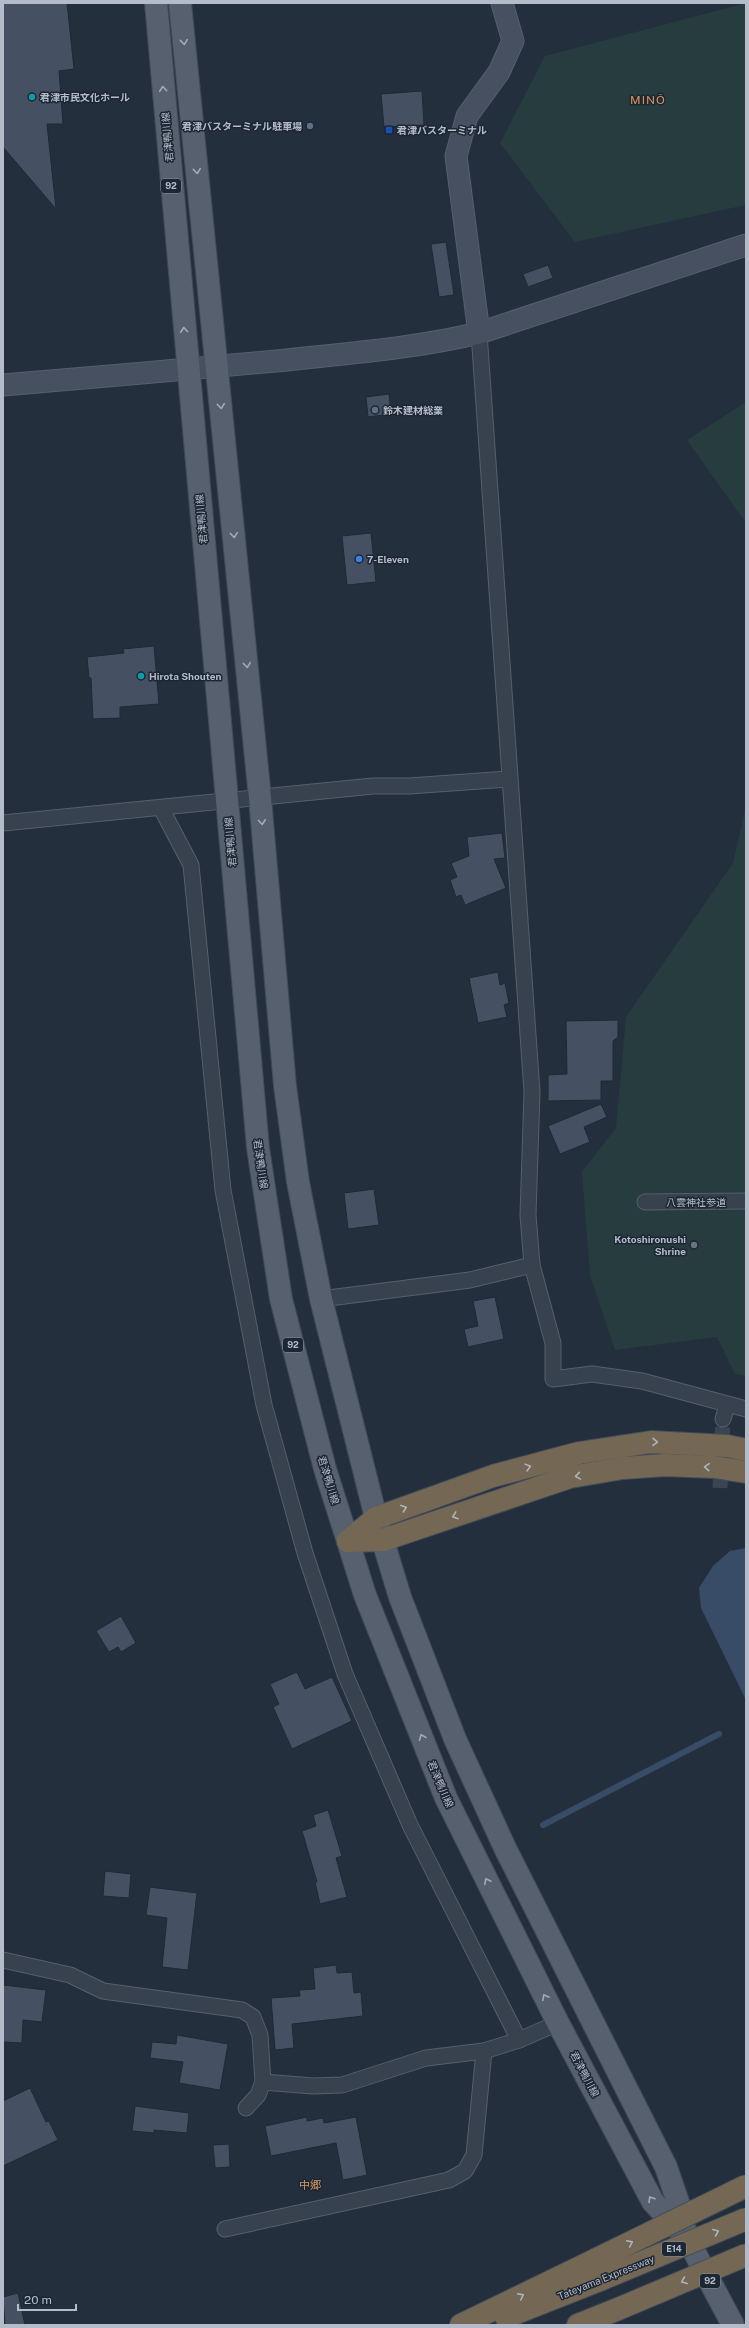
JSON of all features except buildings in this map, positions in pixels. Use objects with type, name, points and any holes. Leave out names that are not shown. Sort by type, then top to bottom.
[{"type":"highway","points":[[348,1541],[376,1518],[493,1476],[579,1453],[651,1442],[727,1446],[746,1450]]},
{"type":"highway","points":[[348,1541],[383,1540],[570,1477],[623,1468],[665,1465],[714,1467],[746,1472]]},
{"type":"highway","points":[[461,2325],[599,2270],[746,2186]]},
{"type":"highway","name":"Tateyama Expressway","points":[[487,2325],[599,2270],[746,2219]]},
{"type":"highway","points":[[578,2325],[746,2255]]},
{"type":"main road","name":"君津鴨川線","points":[[156,3],[187,369],[258,1148],[281,1299],[325,1469],[348,1541],[366,1594],[446,1798],[558,2023],[653,2202],[687,2238]]},
{"type":"main road","name":"君津鴨川線","points":[[180,3],[260,798],[285,1086],[298,1182],[321,1299],[376,1518],[400,1597],[455,1739],[505,1848],[666,2167],[678,2202],[687,2238],[733,2325]]},
{"type":"street","points":[[502,3],[513,41],[499,72],[467,116],[456,156],[479,333],[508,779],[532,1092],[528,1215],[532,1265],[552,1343],[553,1379],[592,1374],[642,1381],[746,1409]]},
{"type":"street","points":[[3,385],[217,367],[400,348],[479,333],[746,245]]},
{"type":"street","points":[[3,823],[373,786],[409,786],[508,779]]},
{"type":"street","points":[[161,808],[191,866],[223,1190],[264,1405],[305,1553],[345,1674],[410,1825],[519,2040]]},
{"type":"street","name":"八雲神社参道","points":[[645,1202],[746,1201]]},
{"type":"street","points":[[321,1299],[470,1280],[532,1265]]},
{"type":"street","points":[[723,1419],[727,1404]]},
{"type":"street","points":[[3,1960],[70,1975],[103,1991],[242,2010],[253,2017],[260,2035],[264,2082],[258,2095],[246,2108]]},
{"type":"street","points":[[264,2082],[313,2086],[342,2084],[426,2058],[484,2051],[519,2040],[558,2023]]},
{"type":"street","points":[[226,2229],[448,2180],[465,2171],[474,2155],[484,2051]]},
{"type":"green space","points":[[746,3],[746,205],[575,242],[500,143],[545,56]]},
{"type":"green space","points":[[746,402],[746,523],[687,440]]},
{"type":"green space","points":[[746,806],[746,1376],[735,1374],[717,1337],[615,1350],[590,1276],[582,1172],[616,1128],[626,1017],[733,863]]},
{"type":"water","points":[[746,1548],[746,1700],[701,1608],[699,1588],[713,1566],[730,1551]]},
{"type":"waterway","points":[[543,1825],[719,1734]]},
{"type":"tunnel","points":[[720,1488],[723,1419]]},
{"type":"place","name":"君津市民文化ホール","points":[[32,97]]},
{"type":"place","name":"君津バスターミナル駐車場","points":[[310,126]]},
{"type":"place","name":"君津バスターミナル","points":[[389,130]]},
{"type":"place","name":"鈴木建材総業","points":[[375,410]]},
{"type":"place","name":"7-Eleven","points":[[359,559]]},
{"type":"place","name":"Hirota Shouten","points":[[141,676]]},
{"type":"place","name":"Kotoshironushi Shrine","points":[[694,1245]]},
{"type":"district","name":"MINŌ","points":[[648,100]]},
{"type":"district","name":"中郷","points":[[310,2185]]}]
